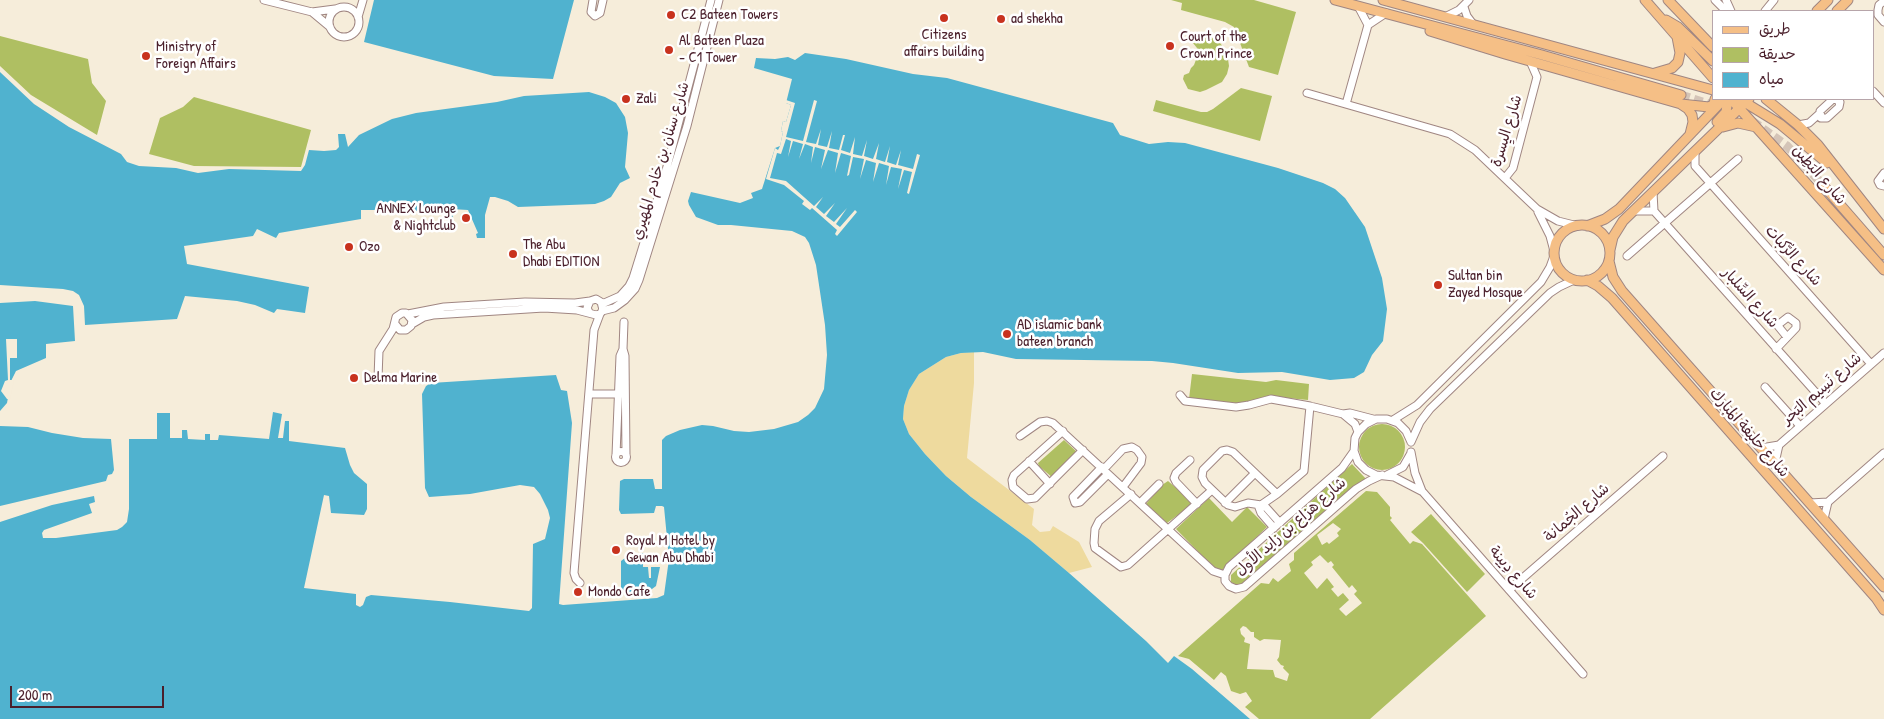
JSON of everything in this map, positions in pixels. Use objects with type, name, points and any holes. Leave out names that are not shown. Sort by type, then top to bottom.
[{"type":"main road","points":[[1335,0],[1386,13],[1709,107],[1714,104],[1715,100]]},
{"type":"main road","points":[[1383,0],[1655,73],[1711,90]]},
{"type":"main road","points":[[1645,0],[1712,77]]},
{"type":"main road","points":[[1668,0],[1712,46]]},
{"type":"main road","points":[[1818,10],[1828,0]]},
{"type":"main road","points":[[1838,10],[1848,0]]},
{"type":"main road","points":[[1386,13],[1403,21],[1459,40],[1530,61],[1681,99],[1693,118],[1689,136]]},
{"type":"main road","points":[[1661,18],[1678,27],[1712,60]]},
{"type":"main road","points":[[1655,73],[1670,69],[1678,62],[1680,54],[1676,35]]},
{"type":"main road","points":[[1723,100],[1619,209],[1604,219],[1566,230],[1562,234],[1554,253],[1561,271],[1574,280],[1587,280],[1600,274],[1609,261],[1613,237],[1619,226],[1718,129],[1742,101],[1789,130],[1842,177]]},
{"type":"main road","points":[[1695,151],[1700,139],[1726,112],[1730,100]]},
{"type":"main road","name":"شارع البَطِين","points":[[1742,101],[1760,129],[1884,270]]},
{"type":"main road","name":"شارع البَطِين","points":[[1775,103],[1826,154],[1884,229]]},
{"type":"main road","points":[[1718,129],[1726,125],[1738,123],[1749,124],[1760,129]]},
{"type":"main road","name":"شارع البَطِين","points":[[1823,186],[1884,255]]},
{"type":"main road","points":[[1831,226],[1839,219]]},
{"type":"main road","points":[[1582,226],[1600,232],[1610,250]]},
{"type":"main road","name":"شارع خليفة المبارك","points":[[1609,261],[1613,277],[1622,290],[1884,587]]},
{"type":"main road","name":"شارع خليفة المبارك","points":[[1587,280],[1612,298],[1870,591],[1884,610]]},
{"type":"street","points":[[264,0],[312,12],[340,7],[350,8],[358,17]]},
{"type":"street","points":[[330,27],[330,16],[348,0]]},
{"type":"street","points":[[312,12],[337,35],[348,36],[357,29],[363,0]]},
{"type":"street","points":[[593,0],[590,10],[591,14],[595,16],[600,13],[603,0]]},
{"type":"street","name":"شارع سنان بن خادم المهيري","points":[[601,310],[620,296],[633,278],[659,196],[711,0]]},
{"type":"street","name":"شارع سنان بن خادم المهيري","points":[[601,310],[622,303],[637,284],[696,92],[719,0]]},
{"type":"street","points":[[1445,17],[1464,7],[1468,0]]},
{"type":"street","points":[[1715,0],[1727,7]]},
{"type":"street","points":[[1766,10],[1774,0]]},
{"type":"street","points":[[1881,1],[1878,12],[1884,22]]},
{"type":"street","points":[[1358,6],[1368,25]]},
{"type":"street","points":[[1464,7],[1467,16],[1473,24]]},
{"type":"street","points":[[1346,104],[1368,25],[1386,13]]},
{"type":"street","points":[[1530,61],[1537,77],[1553,67]]},
{"type":"street","name":"شارع اليِسرة","points":[[1537,77],[1512,168],[1505,178],[1537,209],[1558,221],[1582,226]]},
{"type":"street","points":[[675,162],[674,151],[693,88],[693,84],[689,79]]},
{"type":"street","points":[[1874,91],[1884,103]]},
{"type":"street","points":[[1307,93],[1450,134],[1467,144],[1505,178]]},
{"type":"street","name":"شارع البَطِين","points":[[1798,125],[1810,123],[1819,114]]},
{"type":"street","name":"شارع البَطِين","points":[[1808,135],[1810,123]]},
{"type":"street","points":[[1679,166],[1695,166],[1695,151]]},
{"type":"street","points":[[1627,256],[1666,224],[1738,159]]},
{"type":"street","name":"شارع الرُّكبات","points":[[1695,166],[1871,364]]},
{"type":"street","points":[[1884,173],[1878,181],[1880,185],[1884,186]]},
{"type":"street","points":[[1633,211],[1654,212],[1653,192]]},
{"type":"street","name":"شارع اليِسرة","points":[[1537,209],[1548,230],[1554,253]]},
{"type":"street","name":"شارع السِّلبار","points":[[1654,212],[1826,404]]},
{"type":"street","points":[[1354,418],[1393,420],[1417,405],[1541,282],[1550,267],[1554,253]]},
{"type":"street","points":[[1376,419],[1366,424],[1358,432],[1355,438],[1354,451],[1358,462],[1366,470],[1385,475],[1403,467],[1411,452],[1411,442],[1420,422],[1430,410],[1550,293],[1574,280]]},
{"type":"street","points":[[378,378],[379,351],[395,324],[398,315],[402,313],[408,314],[444,308],[526,302],[575,303],[596,299],[601,310],[594,330],[574,573],[580,583]]},
{"type":"street","points":[[590,301],[587,308],[594,330]]},
{"type":"street","points":[[387,339],[402,330],[408,329],[412,324],[424,317],[437,314],[544,308],[571,309],[596,316],[601,310]]},
{"type":"street","points":[[408,314],[411,317],[412,324]]},
{"type":"street","points":[[622,392],[626,460],[621,463],[616,460],[616,455],[625,356],[623,348],[624,322]]},
{"type":"street","points":[[395,324],[402,330]]},
{"type":"street","points":[[1776,349],[1787,337]]},
{"type":"street","name":"شارع نَسِيم البَحر","points":[[1761,448],[1779,445],[1884,353]]},
{"type":"street","points":[[1765,387],[1800,426]]},
{"type":"street","points":[[589,392],[622,392]]},
{"type":"street","points":[[1180,395],[1185,401],[1236,407],[1250,406],[1271,399],[1342,414],[1350,413],[1354,418],[1358,432]]},
{"type":"street","points":[[1277,494],[1229,450],[1224,450],[1202,472],[1203,482],[1225,503],[1233,507],[1246,503],[1261,505],[1277,494],[1304,472],[1310,406]]},
{"type":"street","points":[[1393,420],[1406,431],[1411,442]]},
{"type":"street","points":[[1020,436],[1034,425],[1043,421],[1053,423],[1212,571],[1225,575]]},
{"type":"street","points":[[1062,431],[1012,477],[1013,487],[1027,499],[1035,498],[1083,450]]},
{"type":"street","name":"شارع نَسِيم البَحر","points":[[1775,463],[1779,445]]},
{"type":"street","points":[[1105,470],[1074,497],[1074,502],[1080,502],[1123,449],[1129,447],[1137,450],[1142,457],[1141,463],[1123,487]]},
{"type":"street","name":"شارع هزاع بن زايد الأول","points":[[1354,451],[1342,468],[1229,567],[1225,575],[1225,581],[1231,587],[1236,589],[1244,587],[1356,489],[1368,481],[1385,475]]},
{"type":"street","name":"شارع دِيينة","points":[[1411,452],[1415,473],[1422,492],[1583,674]]},
{"type":"street","points":[[1824,519],[1828,502],[1884,453]]},
{"type":"street","name":"شارع الجُمانة","points":[[1509,590],[1663,456]]},
{"type":"street","points":[[1190,460],[1176,473],[1174,478],[1197,504]]},
{"type":"street","points":[[1029,461],[1050,484]]},
{"type":"street","points":[[1225,503],[1255,473]]},
{"type":"street","name":"شارع دِيينة","points":[[1385,475],[1422,492]]},
{"type":"street","points":[[1140,503],[1159,484]]},
{"type":"street","points":[[1131,494],[1096,525],[1094,543],[1099,552],[1118,566],[1126,567],[1212,490]]},
{"type":"street","points":[[1810,503],[1828,502]]},
{"type":"street","points":[[1261,505],[1277,525]]},
{"type":"green space","points":[[1171,0],[1254,0],[1296,12],[1278,75],[1249,67],[1234,27],[1225,22],[1181,10],[1182,3]]},
{"type":"green space","points":[[1205,35],[1221,44],[1229,66],[1222,82],[1200,92],[1188,89],[1183,79],[1184,75],[1189,73],[1197,57],[1195,54],[1197,48],[1193,43],[1195,39]]},
{"type":"green space","points":[[0,36],[88,59],[92,83],[106,101],[97,135],[31,95],[0,66]]},
{"type":"green space","points":[[1241,88],[1272,96],[1260,141],[1153,111],[1156,100],[1207,112]]},
{"type":"green space","points":[[194,97],[311,130],[301,167],[194,166],[149,154],[160,118],[183,107]]},
{"type":"green space","points":[[1192,374],[1266,382],[1276,380],[1309,384],[1308,400],[1266,396],[1247,404],[1189,399]]},
{"type":"green space","points":[[1387,424],[1399,430],[1404,438],[1404,456],[1399,464],[1391,469],[1377,470],[1365,464],[1360,456],[1359,442],[1365,430],[1373,425]]},
{"type":"green space","points":[[1064,440],[1078,453],[1054,479],[1038,463]]},
{"type":"green space","points":[[1352,464],[1366,479],[1245,584],[1237,586],[1231,582],[1231,575]]},
{"type":"green space","points":[[1168,481],[1191,501],[1190,506],[1167,523],[1146,504],[1162,485]]},
{"type":"green space","points":[[1366,491],[1377,492],[1390,507],[1390,516],[1392,518],[1390,520],[1410,544],[1413,541],[1422,544],[1486,616],[1370,719],[1259,719],[1245,707],[1252,701],[1246,692],[1240,694],[1231,691],[1226,676],[1221,672],[1214,680],[1189,659],[1178,656],[1261,583],[1269,584],[1273,578],[1278,582],[1291,571],[1289,564],[1294,560],[1294,553]],"holes":[[[1333,523],[1341,529],[1337,533],[1339,536],[1329,544],[1327,542],[1322,545],[1317,535]],[[1320,555],[1328,563],[1331,561],[1334,565],[1332,567],[1349,588],[1352,585],[1357,591],[1354,594],[1362,603],[1346,616],[1339,609],[1349,600],[1343,593],[1338,597],[1331,589],[1334,587],[1327,578],[1317,589],[1304,573],[1313,565],[1311,562]],[[1243,626],[1246,627],[1251,632],[1254,632],[1254,637],[1260,641],[1264,639],[1281,640],[1277,660],[1289,674],[1287,681],[1275,677],[1273,670],[1247,669],[1250,644],[1244,642],[1245,638],[1241,634],[1240,629]]]},
{"type":"green space","points":[[1209,498],[1232,522],[1247,507],[1267,527],[1219,573],[1176,529]]},
{"type":"green space","points":[[1431,514],[1485,574],[1467,592],[1411,532]]},
{"type":"sand","points":[[974,352],[974,383],[967,458],[1034,509],[1032,525],[1040,532],[1050,531],[1053,526],[1079,542],[1092,567],[1069,573],[1030,540],[971,497],[946,476],[909,434],[903,419],[904,406],[909,390],[919,374],[946,357]]},
{"type":"water","points":[[374,0],[574,0],[553,79],[494,76],[364,42]]},
{"type":"water","points":[[805,53],[846,59],[913,74],[947,78],[1113,123],[1120,135],[1149,144],[1185,143],[1278,168],[1335,189],[1345,198],[1365,227],[1382,278],[1387,309],[1383,341],[1372,355],[1364,372],[1354,378],[1330,380],[1282,372],[1238,373],[1152,361],[1016,359],[983,352],[961,353],[946,357],[919,374],[909,390],[904,406],[903,419],[909,434],[946,476],[971,497],[1030,540],[1146,641],[1168,663],[1174,656],[1250,719],[0,719],[0,522],[52,505],[94,496],[95,502],[89,504],[92,513],[44,530],[42,533],[43,538],[117,530],[122,527],[127,522],[129,509],[129,439],[157,439],[157,413],[170,413],[170,438],[182,438],[182,430],[187,430],[188,439],[205,440],[205,434],[210,434],[210,440],[218,440],[219,435],[269,439],[273,412],[282,414],[278,438],[283,438],[285,421],[289,421],[289,441],[345,448],[354,473],[367,484],[367,509],[364,515],[331,513],[329,496],[324,495],[304,588],[356,594],[356,605],[360,607],[363,605],[366,597],[371,595],[529,611],[532,608],[533,544],[545,539],[550,518],[548,510],[534,487],[520,485],[470,494],[429,497],[425,488],[422,394],[426,386],[431,383],[556,375],[561,390],[567,391],[572,423],[559,604],[657,598],[664,595],[669,559],[664,507],[656,506],[654,513],[621,514],[619,510],[620,481],[624,479],[653,479],[655,489],[662,489],[662,440],[666,436],[680,430],[702,425],[749,432],[774,429],[798,422],[815,408],[824,389],[827,355],[825,325],[816,265],[809,243],[805,237],[792,231],[718,225],[696,217],[688,201],[691,192],[740,203],[753,198],[751,193],[762,189],[775,148],[780,146],[783,121],[786,122],[791,105],[786,103],[792,79],[754,68],[756,58],[775,59],[788,57],[795,60]]},
{"type":"water","points":[[0,72],[34,104],[69,127],[121,154],[127,162],[139,166],[176,168],[198,173],[229,169],[301,171],[305,165],[309,150],[336,150],[339,147],[338,134],[345,134],[348,147],[359,135],[392,119],[416,113],[497,102],[524,96],[589,92],[616,103],[625,117],[628,133],[625,167],[630,178],[620,183],[611,197],[595,204],[518,207],[508,201],[490,197],[485,215],[485,238],[477,238],[476,234],[478,233],[468,210],[451,209],[453,218],[450,218],[446,210],[377,212],[376,210],[361,210],[361,219],[279,233],[276,238],[257,229],[253,236],[184,246],[187,264],[309,287],[305,313],[277,309],[274,313],[255,305],[237,301],[185,296],[177,319],[85,325],[84,306],[79,295],[73,291],[0,285]]},
{"type":"water","points":[[35,301],[73,306],[75,341],[46,344],[46,358],[16,371],[11,381],[7,403],[0,411],[0,303]]},
{"type":"water","points":[[0,426],[28,427],[83,438],[111,439],[114,470],[112,474],[108,475],[106,481],[0,506]]},
{"type":"water","points":[[648,553],[648,561],[635,560],[635,564],[643,563],[643,567],[648,567],[649,578],[651,578],[651,567],[660,567],[656,586],[648,592],[627,594],[626,590],[621,590],[621,561],[628,554]]},
{"type":"pier","points":[[786,100],[795,103],[786,137],[803,141],[814,100],[817,101],[806,142],[816,144],[821,129],[818,145],[827,147],[832,131],[829,148],[839,150],[843,135],[845,135],[841,150],[850,153],[855,137],[853,154],[862,156],[867,140],[864,156],[873,159],[879,143],[876,159],[885,162],[890,146],[887,162],[896,165],[901,150],[898,165],[913,169],[917,154],[920,155],[909,194],[907,193],[912,172],[904,170],[898,189],[902,169],[891,167],[886,185],[889,166],[879,163],[873,182],[876,163],[866,160],[860,179],[864,159],[853,157],[849,175],[847,176],[851,156],[841,153],[835,173],[838,153],[828,150],[821,169],[825,150],[815,147],[811,163],[813,147],[805,144],[799,159],[803,144],[793,141],[788,157],[791,141],[786,139],[781,154],[777,153],[770,178],[786,181],[814,206],[823,197],[816,207],[824,214],[835,203],[826,216],[834,222],[847,208],[836,224],[840,227],[855,210],[857,212],[837,236],[835,234],[837,230],[812,208],[810,210],[802,204],[804,201],[784,185],[766,179],[775,148],[778,150],[780,146],[783,121],[786,122],[791,105],[786,103]]},
{"type":"pier","points":[[6,339],[17,339],[17,358],[10,358],[10,380],[14,380],[10,399],[7,399],[1,391],[5,381],[8,380]]},
{"type":"tunnel","points":[[1681,95],[1733,112]]},
{"type":"tunnel","points":[[1752,121],[1787,146],[1823,185]]},
{"type":"place","name":"C2 Bateen Towers","points":[[671,15]]},
{"type":"place","name":"Citizens affairs building","points":[[944,18]]},
{"type":"place","name":"ad shekha","points":[[1001,19]]},
{"type":"place","name":"Court of the Crown Prince","points":[[1170,46]]},
{"type":"place","name":"Al Bateen Plaza - C1 Tower","points":[[669,50]]},
{"type":"place","name":"Ministry of Foreign Affairs","points":[[146,56]]},
{"type":"place","name":"Zali","points":[[626,99]]},
{"type":"place","name":"ANNEX Lounge & Nightclub","points":[[466,218]]},
{"type":"place","name":"Ozo","points":[[349,247]]},
{"type":"place","name":"The Abu Dhabi EDITION","points":[[513,254]]},
{"type":"place","name":"Sultan bin Zayed Mosque","points":[[1438,285]]},
{"type":"place","name":"AD islamic bank bateen branch","points":[[1007,334]]},
{"type":"place","name":"Delma Marine","points":[[354,378]]},
{"type":"place","name":"Royal M Hotel by Gewan Abu Dhabi","points":[[616,550]]},
{"type":"place","name":"Mondo Cafe","points":[[578,592]]}]
